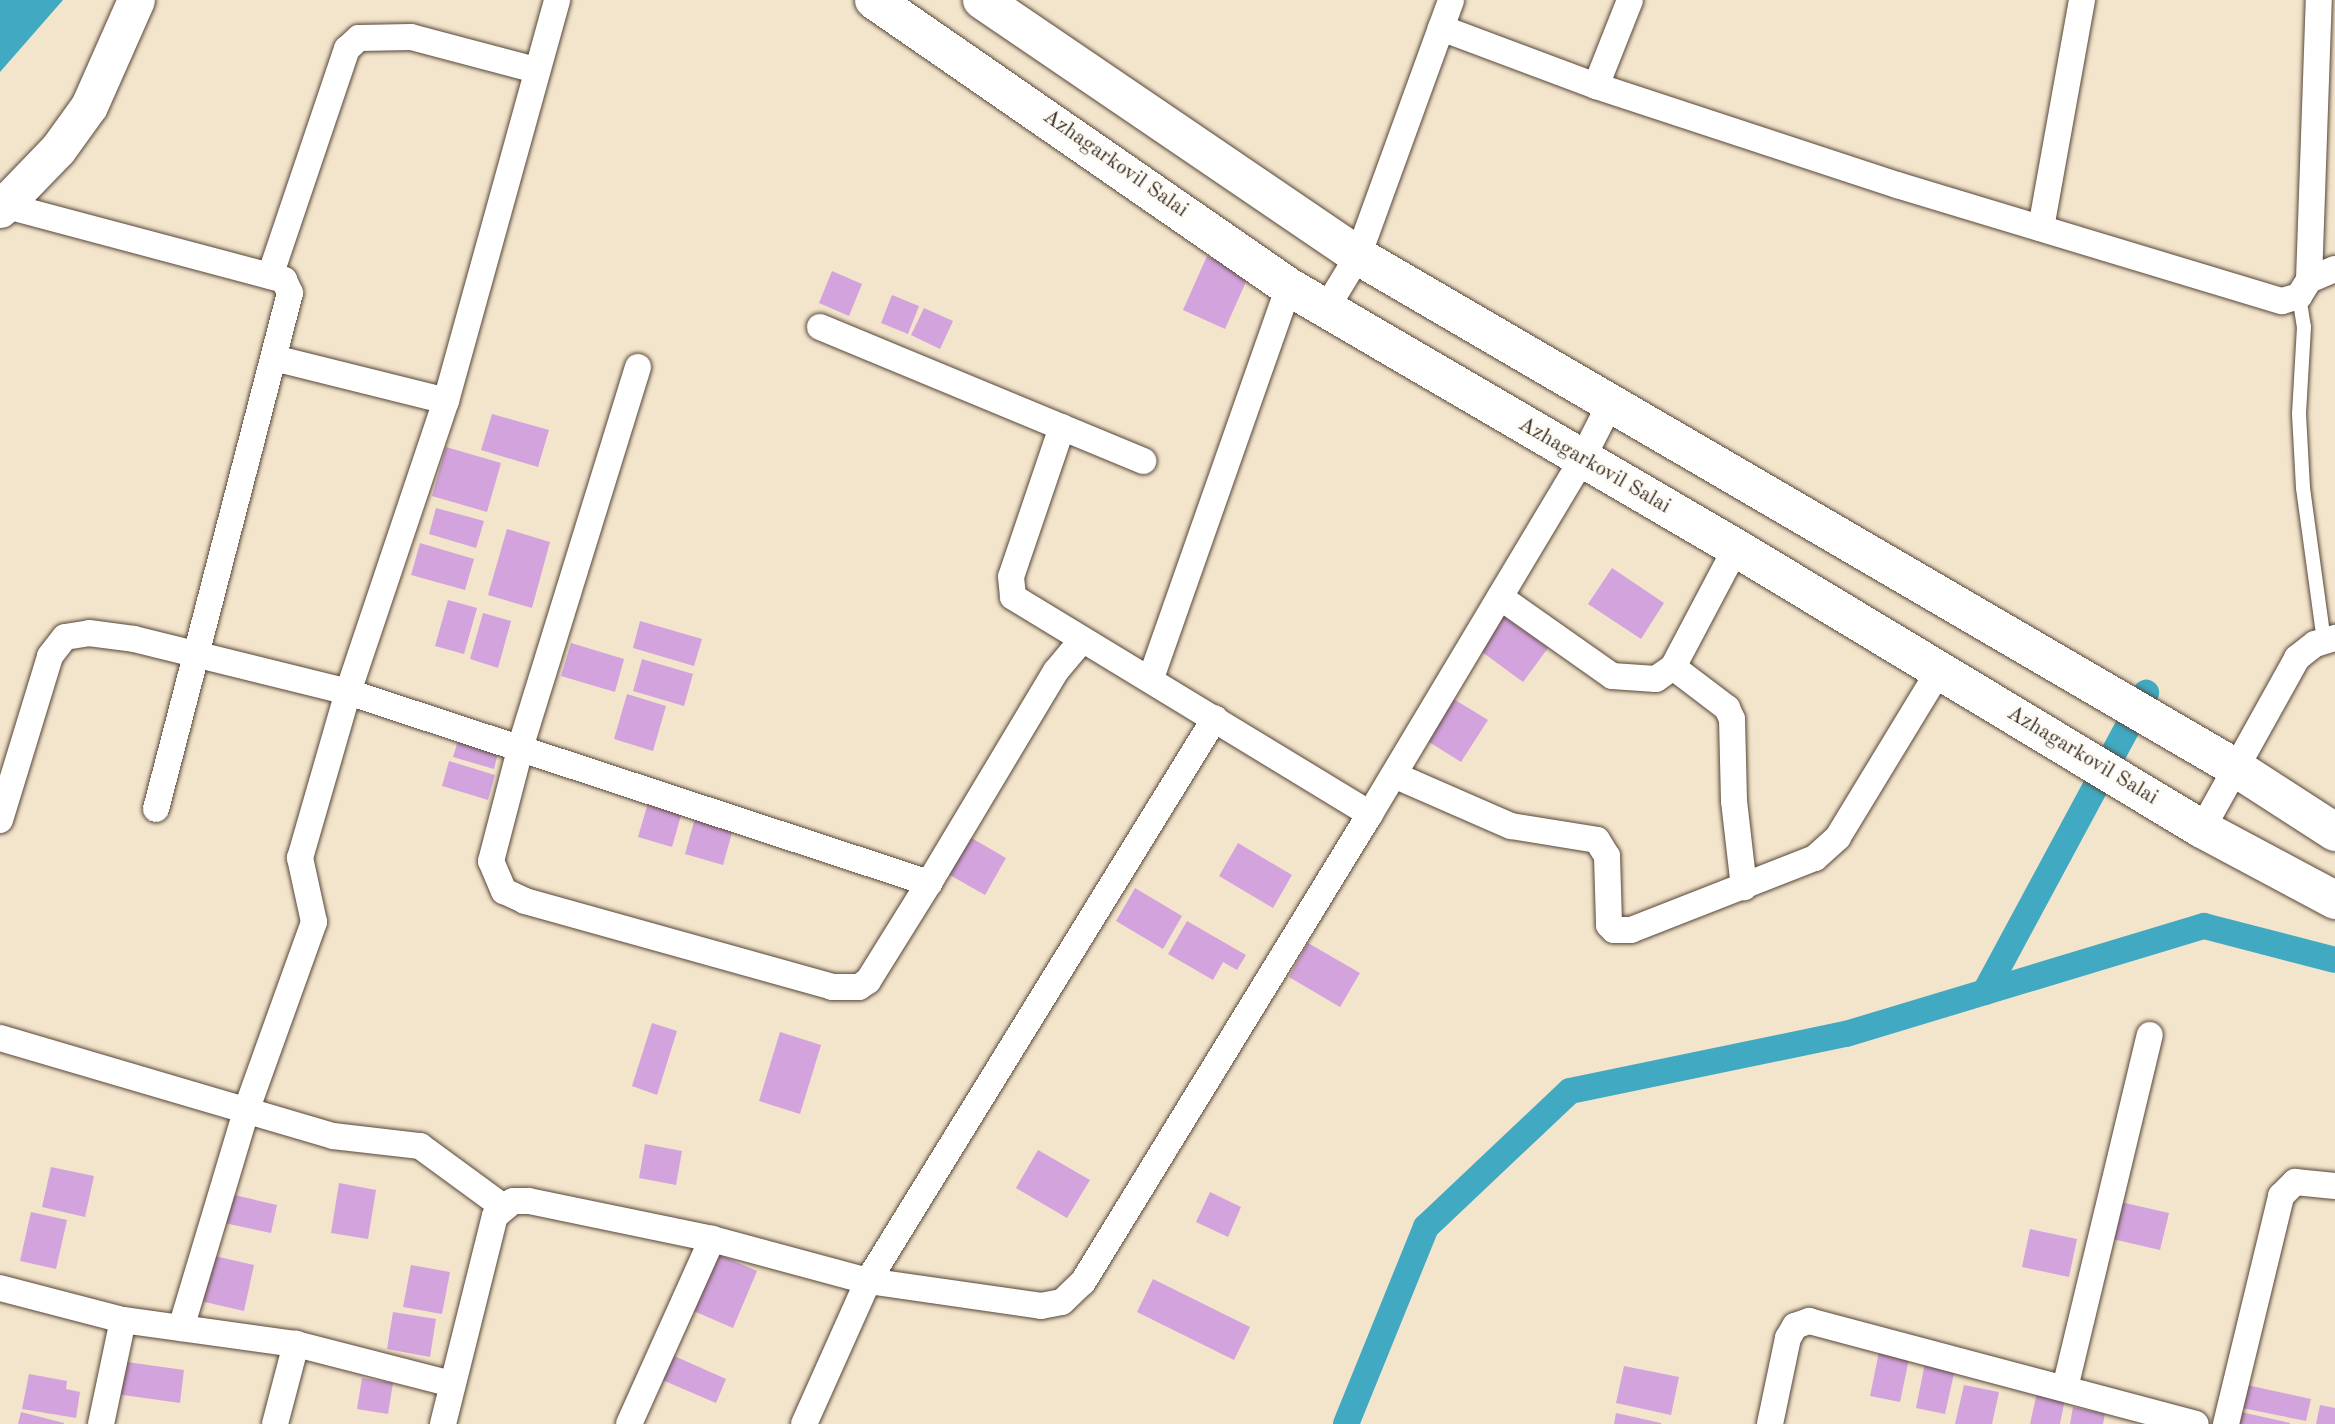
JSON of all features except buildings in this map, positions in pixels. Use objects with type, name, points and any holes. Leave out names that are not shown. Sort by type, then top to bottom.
[{"type":"main road","points":[[2,207],[58,149],[89,106],[136,0]]},
{"type":"main road","name":"Azhagarkovil Salai","points":[[874,0],[1289,287],[1327,307],[1581,461],[1736,548],[1940,669],[2202,829],[2335,900]]},
{"type":"main road","points":[[982,0],[1358,256],[1609,406],[2236,768],[2335,832]]},
{"type":"street","points":[[181,1328],[246,1111],[314,922],[300,858],[348,692],[446,401],[556,0]]},
{"type":"street","points":[[1327,307],[1358,256],[1451,0]]},
{"type":"street","points":[[1596,86],[1630,0]]},
{"type":"street","points":[[2041,228],[2081,0]]},
{"type":"street","points":[[2304,288],[2319,0]]},
{"type":"street","points":[[1441,29],[1596,86],[2264,298],[2282,301],[2335,269]]},
{"type":"street","points":[[270,276],[347,50],[359,38],[411,37],[536,70]]},
{"type":"street","points":[[2,207],[284,280],[290,293],[198,656],[156,809]]},
{"type":"street","points":[[1151,678],[1289,287]]},
{"type":"street","points":[[820,327],[1143,461]]},
{"type":"street","points":[[274,358],[446,401]]},
{"type":"street","points":[[638,367],[521,746],[491,861],[504,891],[525,901],[845,989],[868,981],[1056,671],[1082,640]]},
{"type":"street","points":[[443,1424],[495,1216],[502,1206],[529,1201],[712,1239],[868,1281],[1041,1306],[1062,1302],[1083,1282],[1394,775],[1581,461],[1609,406]]},
{"type":"street","points":[[1062,427],[1010,589],[1018,604],[1151,678],[1370,814]]},
{"type":"street","points":[[1500,597],[1612,676],[1656,679],[1673,667],[1736,548]]},
{"type":"street","points":[[0,820],[50,656],[65,637],[89,633],[122,638],[348,692],[521,746],[929,883]]},
{"type":"street","points":[[2202,829],[2297,658],[2330,640]]},
{"type":"street","points":[[1673,667],[1727,708],[1732,719],[1734,802],[1744,887]]},
{"type":"street","points":[[1394,775],[1511,826],[1597,840],[1607,856],[1606,906],[1614,930],[1631,930],[1815,858],[1838,837],[1940,669]]},
{"type":"street","points":[[804,1424],[868,1281],[1215,718]]},
{"type":"street","points":[[2065,1388],[2150,1035]]},
{"type":"street","points":[[0,1038],[333,1136],[420,1146],[502,1206]]},
{"type":"street","points":[[2226,1424],[2281,1196],[2295,1182],[2311,1180],[2335,1186]]},
{"type":"street","points":[[629,1424],[712,1239]]},
{"type":"street","points":[[0,1288],[123,1320],[296,1345],[452,1384]]},
{"type":"street","points":[[101,1424],[123,1320]]},
{"type":"street","points":[[1770,1424],[1788,1338],[1795,1326],[1809,1321],[2196,1424]]},
{"type":"street","points":[[275,1424],[296,1345]]},
{"type":"lane","points":[[2304,288],[2299,414],[2303,488],[2330,640]]},
{"type":"water","points":[[0,0],[63,0],[0,72]]},
{"type":"waterway","points":[[1985,992],[2146,693]]},
{"type":"waterway","points":[[1346,1424],[1426,1227],[1570,1091],[1846,1034],[2204,926],[2335,960]]}]
